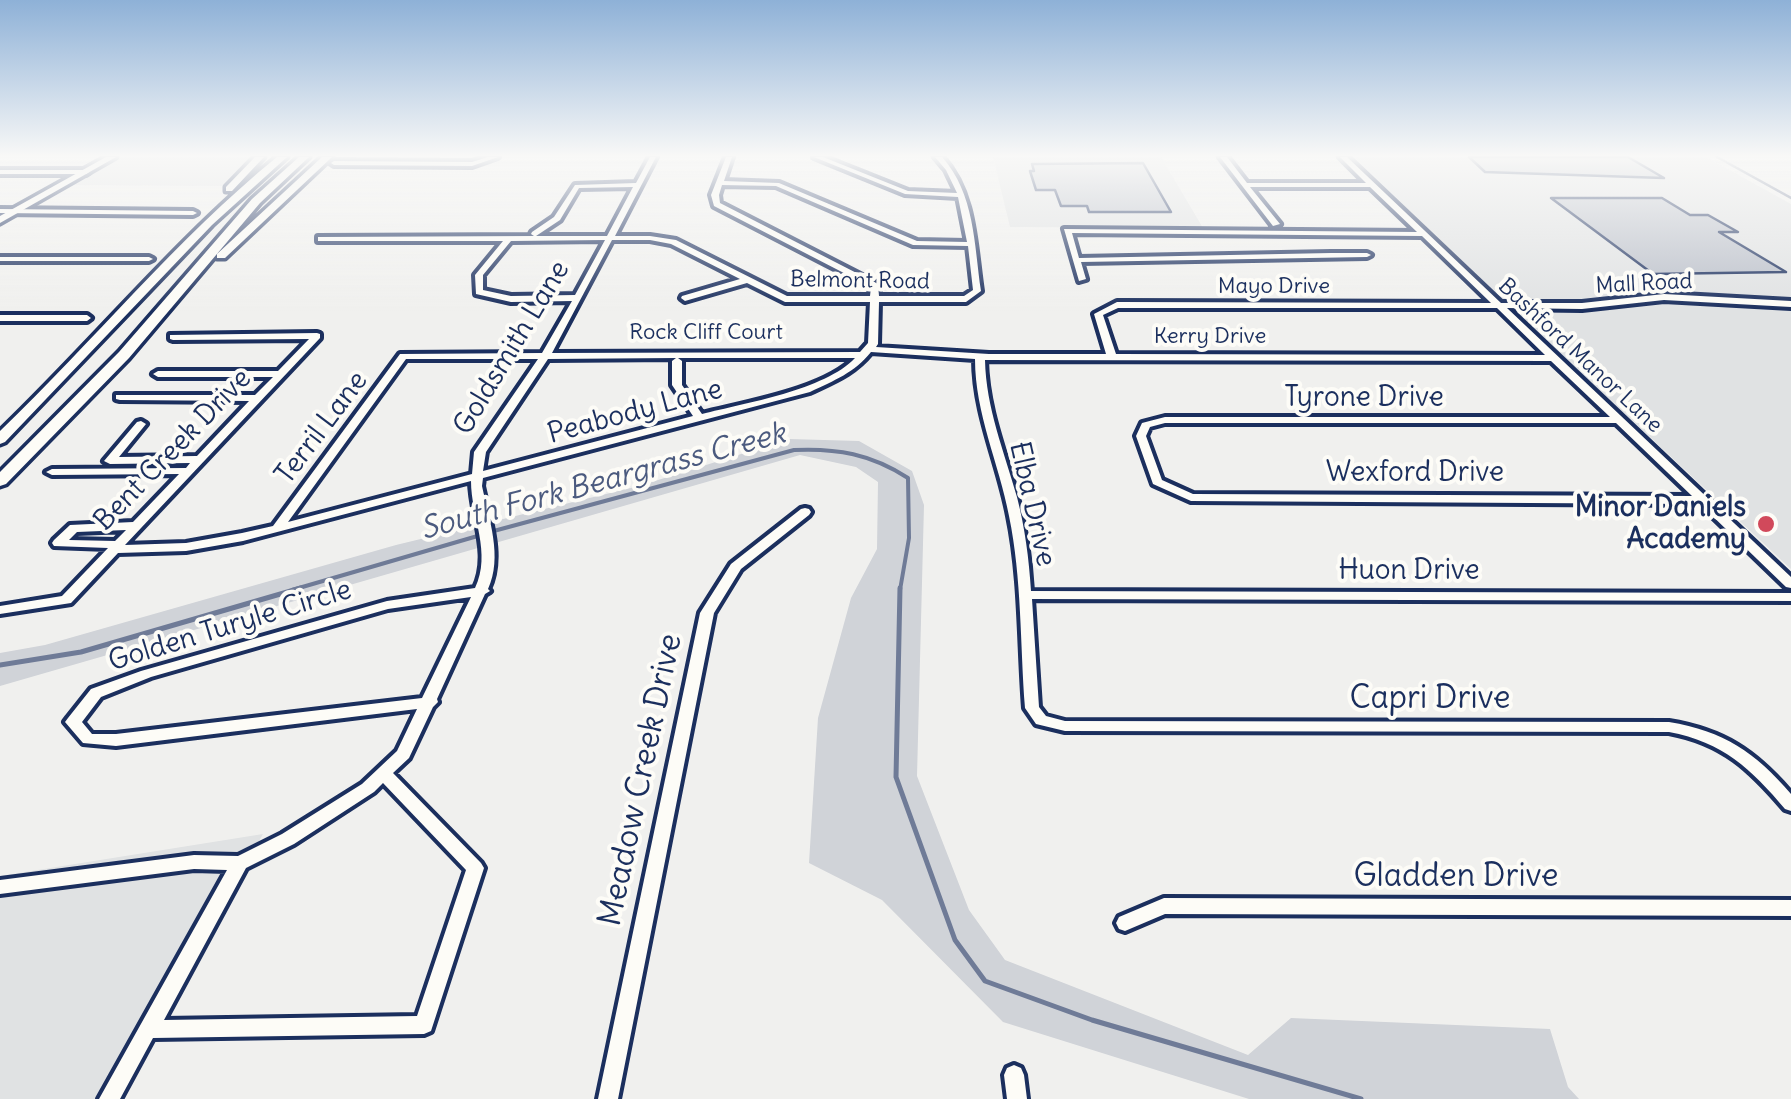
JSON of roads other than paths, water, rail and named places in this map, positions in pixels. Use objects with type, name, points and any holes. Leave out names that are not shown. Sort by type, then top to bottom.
[{"type":"highway","points":[[216,213],[217,208]]},
{"type":"highway","points":[[0,439],[75,367],[222,208]]},
{"type":"highway","points":[[0,481],[86,395],[250,208]]},
{"type":"highway","points":[[207,262],[222,255],[273,208]]},
{"type":"main road","points":[[0,220],[21,208]]},
{"type":"street","points":[[560,208],[542,231],[506,237],[479,275],[479,292],[511,299],[577,298]]},
{"type":"street","name":"Goldsmith Lane","points":[[240,863],[288,839],[384,776],[403,754],[483,591],[488,545],[476,477],[488,435],[547,354],[625,208]]},
{"type":"street","points":[[725,208],[868,279],[875,286],[876,332],[867,352]]},
{"type":"street","points":[[836,208],[916,242],[969,244]]},
{"type":"street","name":"Belmont Road","points":[[321,238],[609,238],[673,242],[785,300],[974,297],[977,291],[963,208]]},
{"type":"street","points":[[1264,208],[1276,224]]},
{"type":"street","name":"Bashford Manor Lane","points":[[1395,208],[1791,584]]},
{"type":"street","points":[[0,211],[194,212]]},
{"type":"street","points":[[1082,279],[1067,231],[1423,234]]},
{"type":"street","points":[[1076,260],[1206,259],[1272,253],[1367,256]]},
{"type":"street","points":[[0,259],[149,259]]},
{"type":"street","points":[[685,298],[744,281]]},
{"type":"street","name":"Mall Road","points":[[1498,305],[1582,306],[1664,297],[1791,304]]},
{"type":"street","name":"Mayo Drive","points":[[1112,357],[1098,314],[1117,305],[1498,305]]},
{"type":"street","points":[[0,318],[86,318]]},
{"type":"street","name":"Bent Creek Drive","points":[[0,610],[66,600],[317,336],[173,337]]},
{"type":"street","name":"Rock Cliff Court","points":[[403,356],[867,352]]},
{"type":"street","name":"Kerry Drive","points":[[867,352],[980,356],[1552,358]]},
{"type":"street","name":"Peabody Lane","points":[[134,526],[74,528],[58,543],[186,547],[277,528],[814,388],[836,378],[867,352]]},
{"type":"street","name":"Terril Lane","points":[[277,528],[403,356]]},
{"type":"street","name":"Elba Drive","points":[[980,356],[993,447],[1015,516],[1026,596],[1032,708],[1041,720]]},
{"type":"street","points":[[677,361],[677,386],[700,418]]},
{"type":"street","points":[[158,374],[281,374]]},
{"type":"street","points":[[120,397],[258,398]]},
{"type":"street","name":"Tyrone Drive","points":[[1148,459],[1142,428],[1166,420],[1618,420]]},
{"type":"street","points":[[141,424],[110,461],[198,459]]},
{"type":"street","name":"Wexford Drive","points":[[1148,459],[1162,486],[1191,497],[1702,500]]},
{"type":"street","points":[[52,472],[186,471]]},
{"type":"street","name":"Meadow Creek Drive","points":[[608,1099],[708,613],[736,567],[805,512]]},
{"type":"street","name":"Golden Turyle Circle","points":[[430,702],[116,740],[88,739],[73,722],[96,693],[146,674],[387,606],[483,591]]},
{"type":"street","name":"Huon Drive","points":[[1026,596],[1791,597]]},
{"type":"street","name":"Capri Drive","points":[[1041,720],[1065,726],[1669,727],[1703,733],[1736,748],[1791,805]]},
{"type":"street","points":[[148,1029],[424,1025],[475,868],[384,776]]},
{"type":"street","points":[[0,887],[194,862],[240,863],[109,1099]]},
{"type":"street","name":"Gladden Drive","points":[[1125,924],[1164,906],[1791,908]]},
{"type":"street","points":[[1014,1075],[1017,1099]]},
{"type":"waterway","name":"South Fork Beargrass Creek","points":[[490,532],[794,450],[825,450],[867,458],[908,478],[909,538],[900,590]]},
{"type":"waterway","name":"South Fork Beargrass Creek","points":[[292,590],[481,535]]},
{"type":"waterway","name":"South Fork Beargrass Creek","points":[[0,665],[81,652],[301,588]]},
{"type":"waterway","name":"South Fork Beargrass Creek","points":[[900,588],[896,777],[955,940],[985,981],[1092,1020],[1361,1099]]},
{"type":"place","name":"Minor Daniels Academy","points":[[1766,524]]}]
